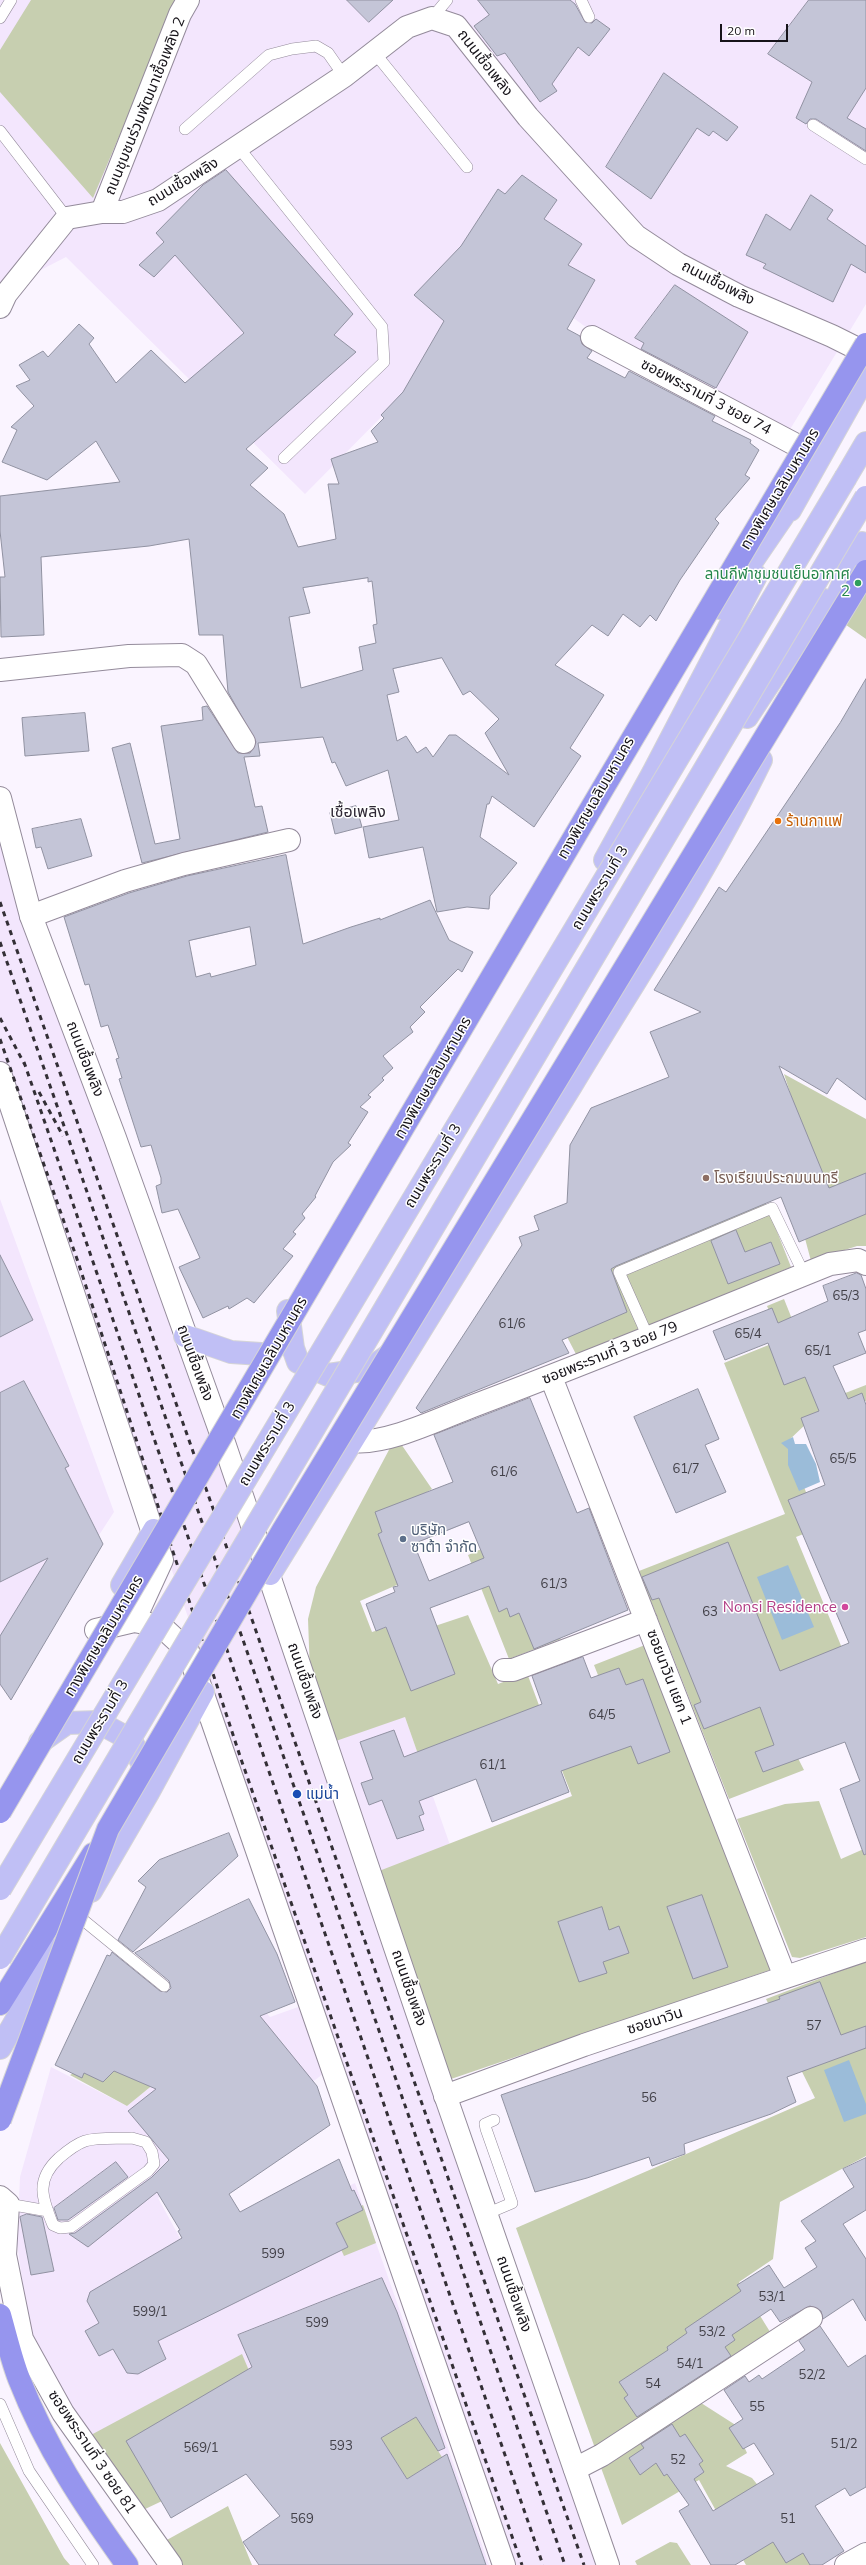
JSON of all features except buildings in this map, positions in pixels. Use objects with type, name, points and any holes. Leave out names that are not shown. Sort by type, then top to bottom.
[{"type":"highway","name":"ทางพิเศษเฉลิมมหานคร","points":[[0,1812],[222,1440],[608,778],[866,344]]},
{"type":"highway","points":[[0,2004],[108,1829],[283,1530],[866,571]]},
{"type":"highway","points":[[0,2120],[108,1829]]},
{"type":"highway","points":[[0,2315],[19,2378],[44,2435],[77,2495],[127,2565]]},
{"type":"main road","name":"ถนนพระรามที่ 3","points":[[0,1878],[613,845],[704,677],[796,497],[866,375]]},
{"type":"main road","name":"ถนนพระรามที่ 3","points":[[0,1889],[866,442]]},
{"type":"main road","name":"ถนนพระรามที่ 3","points":[[218,1426],[585,805],[796,497]]},
{"type":"main road","name":"ถนนพระรามที่ 3","points":[[0,1958],[866,497]]},
{"type":"main road","name":"ถนนพระรามที่ 3","points":[[0,1946],[432,1218],[645,873],[864,539]]},
{"type":"main road","name":"ถนนพระรามที่ 3","points":[[270,1574],[420,1332],[707,862],[740,802],[864,539]]},
{"type":"main road","points":[[288,1309],[293,1348],[298,1362],[328,1375],[370,1369],[420,1332]]},
{"type":"main road","points":[[185,1336],[231,1352],[261,1354]]},
{"type":"main road","points":[[0,1794],[154,1530]]},
{"type":"main road","points":[[0,2048],[148,1794],[203,1692]]},
{"type":"main road","points":[[27,1750],[68,1723],[98,1722],[132,1740],[142,1763],[148,1794]]},
{"type":"street","name":"ถนนชุมชนร่วมพัฒนาเชื้อเพลิง 2","points":[[102,212],[180,14],[188,0]]},
{"type":"street","name":"ถนนเชื้อเพลิง","points":[[67,218],[102,212],[123,212],[158,200],[239,148],[344,76],[407,26],[432,18],[456,26],[528,117],[636,236],[678,264],[739,296],[832,336],[866,353]]},
{"type":"street","points":[[0,307],[6,294],[67,218]]},
{"type":"street","name":"ซอยพระรามที่ 3 ซอย 74","points":[[592,337],[819,457]]},
{"type":"street","points":[[0,670],[129,656],[182,655],[196,664],[244,742]]},
{"type":"street","name":"ถนนเชื้อเพลิง","points":[[0,798],[31,916],[115,1138],[270,1574],[445,2096],[608,2565]]},
{"type":"street","points":[[31,916],[125,881],[184,864],[289,840]]},
{"type":"street","points":[[0,1074],[154,1530],[162,1560],[134,1621]]},
{"type":"street","name":"ซอยพระรามที่ 3 ซอย 79","points":[[353,1441],[367,1442],[381,1439],[551,1377],[830,1264],[858,1260],[866,1263]]},
{"type":"street","name":"ซอยนาวิน แยก 1","points":[[551,1377],[785,1978]]},
{"type":"street","points":[[504,1670],[513,1670],[646,1620]]},
{"type":"street","points":[[96,1630],[134,1621],[161,1626],[188,1651],[504,2565]]},
{"type":"street","name":"ซอยนาวิน","points":[[445,2096],[584,2045],[866,1950]]},
{"type":"street","name":"ซอยพระรามที่ 3 ซอย 81","points":[[4,2200],[5,2255],[22,2339],[63,2413],[170,2565]]},
{"type":"street","points":[[575,2469],[602,2455],[811,2318]]},
{"type":"street","points":[[846,2565],[866,2554]]},
{"type":"lane","points":[[0,18],[11,0]]},
{"type":"lane","points":[[432,18],[447,0]]},
{"type":"lane","points":[[581,0],[589,17]]},
{"type":"lane","points":[[185,129],[269,55],[292,49],[316,46],[328,52],[344,76]]},
{"type":"lane","points":[[374,52],[467,167]]},
{"type":"lane","points":[[813,125],[866,159]]},
{"type":"lane","points":[[0,132],[67,218]]},
{"type":"lane","points":[[239,148],[382,327],[384,338],[384,362],[284,458]]},
{"type":"lane","points":[[648,1337],[619,1272],[772,1208],[804,1274]]},
{"type":"lane","points":[[77,1915],[164,1986]]},
{"type":"lane","points":[[486,2214],[512,2203],[486,2129],[486,2124],[494,2120]]},
{"type":"lane","points":[[132,2138],[146,2142],[152,2152],[154,2164],[148,2171],[71,2227],[60,2228],[53,2225],[48,2211],[44,2196],[43,2179],[49,2167],[65,2152],[85,2141],[132,2138]]},
{"type":"lane","points":[[4,2200],[48,2211]]},
{"type":"lane","points":[[0,2404],[29,2470],[93,2565]]},
{"type":"shaded area","points":[[0,0],[866,0],[866,304],[783,441],[583,325],[483,252],[410,388],[305,494],[66,257],[0,291]]},
{"type":"shaded area","points":[[0,814],[311,1729],[405,1717],[450,1845],[361,1878],[596,2565],[513,2565],[0,1069]]},
{"type":"shaded area","points":[[0,1199],[114,1512],[0,1688]]},
{"type":"shaded area","points":[[256,2001],[270,2017],[301,2006],[323,2074],[158,2198],[193,2262],[355,2183],[489,2565],[369,2565],[255,2385],[89,2436],[34,2343],[28,2319],[17,2244],[20,2177],[51,2067],[127,2106]]},
{"type":"green space","points":[[31,0],[177,0],[93,198],[0,92],[0,50]]},
{"type":"green space","name":"ลานกีฬาชุมชนเย็นอากาศ 2","points":[[866,551],[866,639],[832,615]]},
{"type":"green space","points":[[784,1074],[866,1119],[866,1246],[857,1246],[811,1261],[803,1231],[822,1191]]},
{"type":"green space","points":[[765,1201],[791,1267],[578,1358],[551,1306],[592,1272]]},
{"type":"green space","points":[[784,1299],[798,1334],[817,1404],[866,1385],[866,1401],[807,1423],[787,1442],[812,1508],[866,1509],[796,1537],[854,1677],[773,1709],[804,1770],[729,1799],[639,1571],[785,1514],[724,1363],[781,1340],[767,1306]]},
{"type":"green space","points":[[401,1444],[432,1489],[383,1517],[406,1581],[360,1601],[372,1632],[406,1621],[411,1634],[468,1615],[498,1684],[527,1673],[540,1708],[419,1757],[405,1717],[333,1742],[310,1674],[308,1619],[316,1587],[390,1448]]},
{"type":"green space","points":[[490,1545],[561,1639],[509,1659],[468,1555]]},
{"type":"green space","points":[[645,1645],[770,1970],[451,2079],[379,1871],[572,1796],[561,1768],[624,1741],[594,1665]]},
{"type":"green space","points":[[819,1801],[841,1859],[866,1848],[866,1937],[800,1958],[792,1957],[737,1819],[785,1804]]},
{"type":"green space","points":[[866,1961],[866,2156],[780,2202],[773,2259],[739,2282],[772,2335],[596,2451],[516,2228],[815,2098],[766,1999]]},
{"type":"green space","points":[[201,2001],[226,2025],[127,2106],[70,2075]]},
{"type":"green space","points":[[363,2205],[376,2243],[344,2256],[328,2221]]},
{"type":"green space","points":[[242,2354],[255,2385],[264,2453],[143,2510],[89,2436]]},
{"type":"green space","points":[[698,2401],[734,2424],[747,2453],[726,2466],[752,2478],[822,2565],[746,2565],[699,2480],[622,2525],[600,2465]]},
{"type":"green space","points":[[416,2417],[442,2457],[407,2479],[381,2438]]},
{"type":"green space","points":[[0,2443],[64,2558],[70,2565],[0,2565]]},
{"type":"green space","points":[[228,2506],[252,2565],[183,2565],[165,2541]]},
{"type":"green space","points":[[670,2542],[677,2543],[691,2565],[637,2565],[635,2561]]},
{"type":"water","points":[[793,1437],[795,1444],[806,1444],[816,1464],[820,1482],[799,1491],[788,1465],[788,1449],[781,1443]]},
{"type":"water","points":[[788,1565],[814,1627],[782,1640],[757,1577]]},
{"type":"water","points":[[849,2060],[866,2104],[866,2114],[844,2122],[824,2070]]},
{"type":"railway","points":[[0,902],[584,2565]]},
{"type":"railway","points":[[0,942],[565,2565]]},
{"type":"railway","points":[[0,1018],[26,1067]]},
{"type":"railway","points":[[0,1039],[77,1259],[241,1759],[522,2565]]},
{"type":"railway","points":[[24,1062],[543,2565]]},
{"type":"railway","points":[[39,1092],[63,1136]]},
{"type":"place","name":"ลานกีฬาชุมชนเย็นอากาศ 2","points":[[858,583]]},
{"type":"place","name":"ร้านกาแฟ","points":[[778,821]]},
{"type":"place","name":"โรงเรียนประถมนนทรี","points":[[706,1178]]},
{"type":"place","name":"บริษัท ซาต้า จำกัด","points":[[403,1539]]},
{"type":"place","name":"Nonsi Residence","points":[[845,1607]]},
{"type":"place","name":"แม่น้ำ","points":[[297,1794]]},
{"type":"district","name":"เชื้อเพลิง","points":[[358,812]]}]
